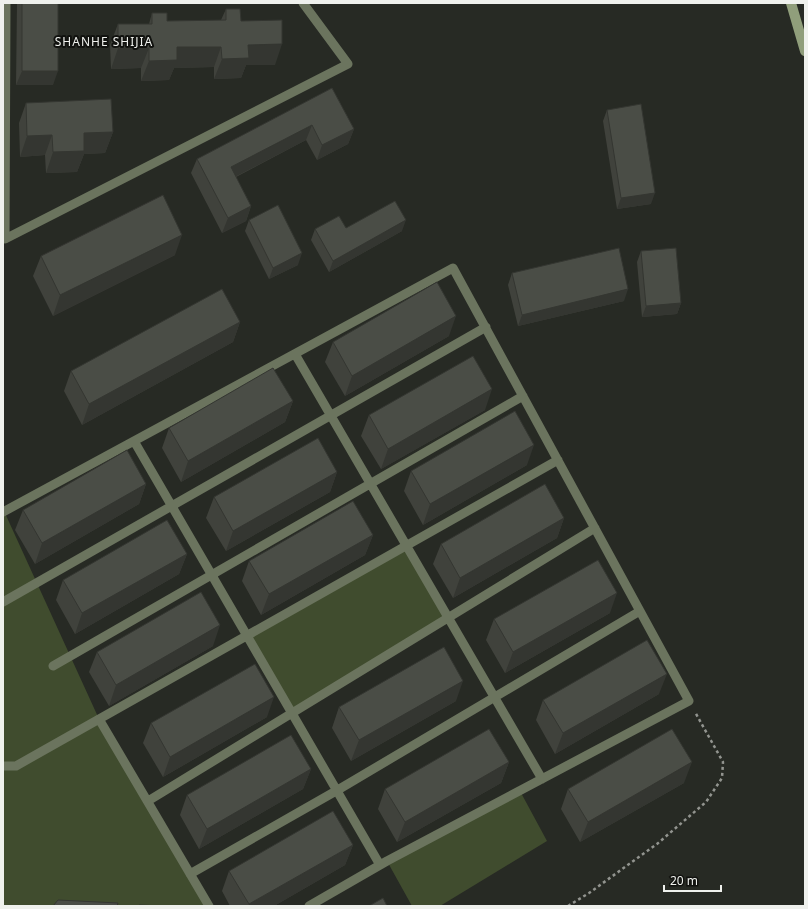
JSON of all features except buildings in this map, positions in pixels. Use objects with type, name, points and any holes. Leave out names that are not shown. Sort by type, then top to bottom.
[{"type":"street","points":[[789,4],[805,51]]},
{"type":"lane","points":[[6,3],[5,239],[348,64],[303,3]]},
{"type":"lane","points":[[3,512],[453,268],[689,701],[380,866],[309,906]]},
{"type":"lane","points":[[3,602],[486,328]]},
{"type":"lane","points":[[295,354],[542,779]]},
{"type":"lane","points":[[53,666],[523,396]]},
{"type":"lane","points":[[134,441],[380,866]]},
{"type":"lane","points":[[3,766],[16,766],[558,460]]},
{"type":"lane","points":[[148,802],[595,528]]},
{"type":"lane","points":[[190,874],[336,791],[640,611]]},
{"type":"lane","points":[[99,719],[209,906]]},
{"type":"path","points":[[568,906],[589,893],[657,844],[706,802],[722,778],[723,762],[689,701]]},
{"type":"green space","points":[[4,511],[99,719],[209,906],[3,906]]},
{"type":"green space","points":[[406,545],[448,618],[292,714],[247,635]]},
{"type":"green space","points":[[520,791],[547,841],[440,906],[412,906],[387,861]]},
{"type":"district","name":"SHANHE SHIJIA","points":[[104,41]]}]
